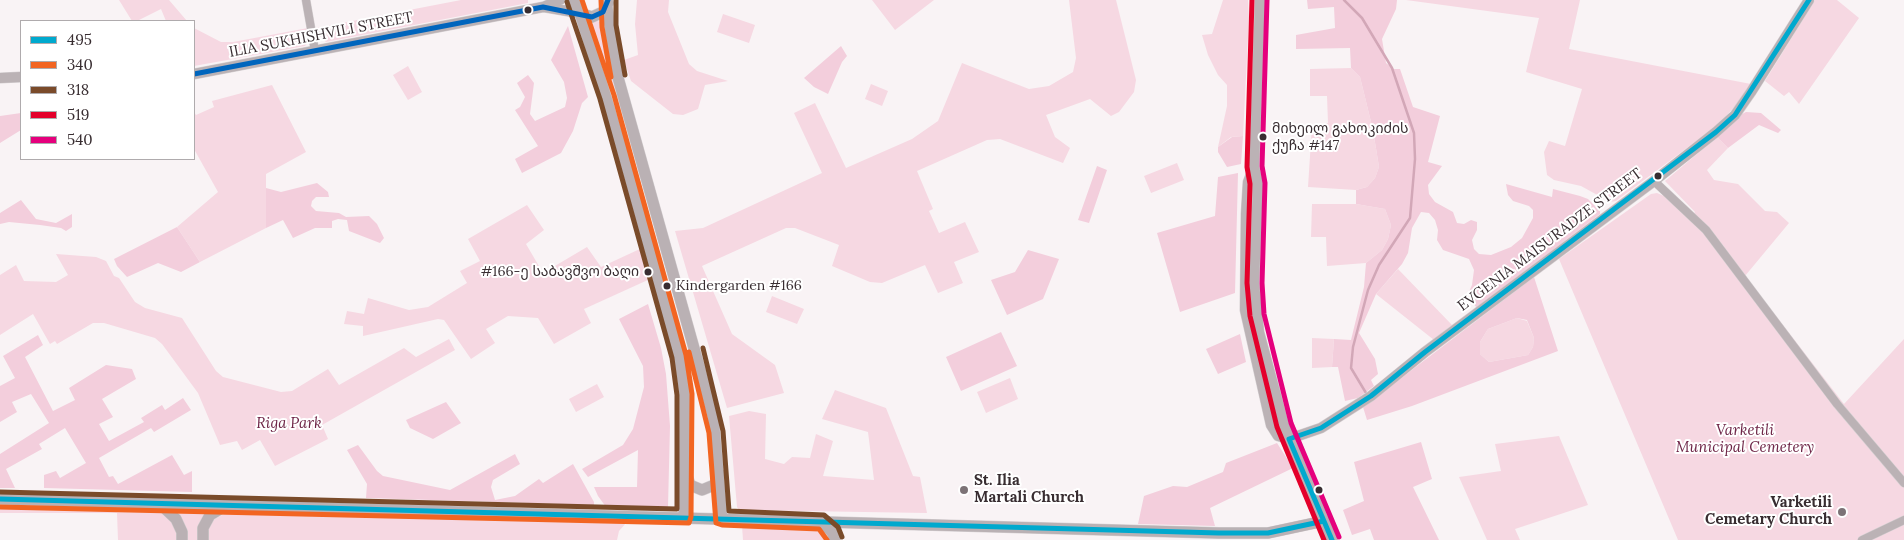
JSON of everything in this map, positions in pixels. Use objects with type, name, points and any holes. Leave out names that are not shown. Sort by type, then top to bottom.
[{"type":"main road","points":[[574,0],[580,13],[623,153],[678,351],[685,394],[686,472],[684,517]]},
{"type":"main road","points":[[580,13],[586,16],[598,15],[608,3]]},
{"type":"main road","points":[[608,3],[617,74],[714,416],[720,472],[722,518]]},
{"type":"main road","points":[[671,328],[682,335],[687,331],[688,323]]},
{"type":"main road","points":[[678,351],[682,342],[694,344]]},
{"type":"main road","points":[[686,472],[690,485],[702,490],[714,485],[720,472]]},
{"type":"main road","points":[[0,499],[1248,533],[1292,529],[1324,521],[1332,540]]},
{"type":"main road","points":[[158,502],[176,519],[182,532],[182,540]]},
{"type":"main road","points":[[203,540],[203,528],[210,515],[226,505]]},
{"type":"main road","points":[[822,522],[832,532],[835,540]]},
{"type":"street","points":[[306,0],[315,51]]},
{"type":"street","name":"ILIA SUKHISHVILI STREET","points":[[195,74],[543,7],[560,0]]},
{"type":"street","points":[[1260,0],[1254,167],[1258,183],[1254,283],[1257,315],[1266,359],[1289,440],[1324,521]]},
{"type":"street","name":"EVGENIA MAISURADZE STREET","points":[[1289,440],[1322,428],[1371,396],[1425,352],[1654,181],[1735,115],[1752,92],[1809,0]]},
{"type":"street","name":"ILIA SUKHISHVILI STREET","points":[[543,7],[580,13]]},
{"type":"street","points":[[0,78],[20,77]]},
{"type":"street","points":[[1654,181],[1706,230],[1837,404],[1904,483]]},
{"type":"street","points":[[1862,540],[1904,520]]},
{"type":"green space","points":[[119,0],[169,0],[186,20],[166,20],[161,9],[139,20],[131,20]]},
{"type":"green space","points":[[461,0],[528,0],[528,3],[326,42],[318,35],[316,28]]},
{"type":"green space","points":[[637,0],[669,0],[668,12],[689,64],[697,71],[728,81],[705,85],[698,109],[683,115],[673,114],[631,81],[624,60],[638,55],[635,24]]},
{"type":"green space","points":[[872,0],[934,0],[895,30]]},
{"type":"green space","points":[[1069,0],[1116,0],[1136,80],[1134,92],[1119,112],[1111,116],[1090,99],[1046,115],[1055,137],[1070,148],[1063,163],[1000,139],[987,140],[917,171],[933,209],[929,211],[939,233],[965,222],[979,252],[954,262],[963,283],[938,293],[925,265],[882,283],[870,282],[832,266],[839,245],[795,228],[786,228],[702,266],[732,334],[775,365],[784,393],[727,408],[675,231],[703,228],[822,173],[794,113],[815,103],[846,168],[912,139],[938,121],[962,63],[1029,89],[1049,86],[1073,72],[1076,58]]},
{"type":"green space","points":[[1223,0],[1248,0],[1249,17],[1243,136],[1231,137],[1218,147],[1227,106],[1227,85],[1218,75],[1208,55],[1202,35],[1212,34]]},
{"type":"green space","points":[[1406,0],[1580,0],[1569,49],[1751,84],[1719,124],[1616,201],[1610,202],[1581,186],[1554,180],[1547,175],[1544,152],[1549,141],[1565,146],[1582,89],[1526,72],[1539,18]]},
{"type":"green space","points":[[1815,0],[1837,0],[1859,18],[1799,104],[1789,92],[1784,96],[1765,81]]},
{"type":"green space","points":[[723,14],[755,25],[749,43],[717,32]]},
{"type":"green space","points":[[596,20],[600,22],[610,70],[681,331],[592,25]]},
{"type":"green space","points":[[308,28],[310,40],[305,46],[195,66],[195,29],[221,42],[233,42]]},
{"type":"green space","points":[[408,66],[422,92],[408,100],[393,75]]},
{"type":"green space","points":[[1351,68],[1360,77],[1373,130],[1379,167],[1375,178],[1367,187],[1356,190],[1308,187],[1312,125],[1328,123],[1327,96],[1310,96],[1310,69]]},
{"type":"green space","points":[[871,84],[888,91],[882,106],[865,99]]},
{"type":"green space","points":[[272,85],[306,152],[266,174],[266,228],[200,262],[177,227],[218,192],[195,151],[195,114],[196,115],[214,107],[212,101]]},
{"type":"green space","name":"Varketili Municipal Cemetery","points":[[1717,137],[1728,148],[1707,170],[1714,180],[1738,184],[1765,211],[1777,212],[1789,223],[1745,276],[1844,404],[1904,339],[1904,540],[1678,540],[1559,259],[1651,194],[1657,193],[1664,196],[1689,219],[1695,212],[1665,181]]},
{"type":"green space","points":[[1177,163],[1184,180],[1151,193],[1144,176]]},
{"type":"green space","points":[[1312,204],[1356,204],[1385,209],[1391,225],[1388,239],[1382,250],[1366,263],[1327,266],[1326,237],[1311,237]]},
{"type":"green space","points":[[527,205],[544,230],[526,244],[543,273],[587,247],[601,267],[642,248],[650,279],[584,309],[591,323],[554,344],[538,318],[508,316],[486,329],[495,343],[471,359],[444,320],[438,319],[363,336],[363,326],[344,324],[347,311],[364,314],[368,298],[409,310],[428,307],[467,283],[460,271],[480,261],[468,239]]},
{"type":"green space","name":"Riga Park","points":[[56,254],[96,257],[106,261],[114,276],[119,278],[135,302],[145,308],[182,318],[216,371],[223,377],[281,392],[292,391],[328,369],[339,385],[404,348],[416,357],[449,339],[455,350],[322,425],[328,439],[275,466],[260,440],[242,450],[237,441],[220,445],[198,393],[162,344],[155,338],[104,323],[93,323],[57,344],[55,341],[50,344],[33,314],[0,335],[0,275],[16,265],[24,281],[56,282],[68,275]]},
{"type":"green space","points":[[1398,269],[1452,325],[1434,340],[1376,294]]},
{"type":"green space","points":[[772,296],[804,309],[797,324],[766,312]]},
{"type":"green space","points":[[1517,318],[1527,321],[1534,338],[1533,347],[1528,355],[1489,362],[1480,354],[1480,342],[1488,329]]},
{"type":"green space","points":[[1312,338],[1334,339],[1332,367],[1312,368]]},
{"type":"green space","points":[[1010,378],[1018,399],[986,413],[977,392]]},
{"type":"green space","points":[[597,384],[604,397],[576,412],[569,399]]},
{"type":"green space","points":[[835,390],[886,408],[913,476],[920,477],[927,513],[739,510],[737,507],[729,416],[749,411],[766,414],[765,459],[784,464],[792,457],[810,458],[816,434],[833,441],[823,476],[874,480],[868,432],[822,419]]},
{"type":"green space","points":[[1559,436],[1588,505],[1515,529],[1520,540],[1487,540],[1459,477],[1501,471],[1495,444]]},
{"type":"green space","points":[[0,506],[160,510],[175,525],[178,540],[118,540],[117,513],[0,513]]},
{"type":"green space","points":[[177,510],[208,512],[198,540],[188,540],[187,530]]},
{"type":"green space","points":[[228,512],[626,523],[619,531],[617,540],[207,540],[207,529],[213,520]]},
{"type":"green space","points":[[742,526],[811,527],[824,533],[826,540],[743,540]]},
{"type":"shaded area","points":[[1307,0],[1397,0],[1396,9],[1382,39],[1386,63],[1394,69],[1400,69],[1413,107],[1440,116],[1428,162],[1442,166],[1428,185],[1429,194],[1435,202],[1453,212],[1457,223],[1464,224],[1471,220],[1477,222],[1477,230],[1472,240],[1474,249],[1479,254],[1491,255],[1511,247],[1522,238],[1533,218],[1533,210],[1529,206],[1513,201],[1508,195],[1506,184],[1552,197],[1553,189],[1580,196],[1588,199],[1600,211],[1600,214],[1477,308],[1467,296],[1472,285],[1474,270],[1469,259],[1443,250],[1437,240],[1438,230],[1435,220],[1429,213],[1421,212],[1412,228],[1408,253],[1402,264],[1376,294],[1359,333],[1375,359],[1378,374],[1371,380],[1374,386],[1358,398],[1345,401],[1338,367],[1332,367],[1334,339],[1351,340],[1364,287],[1366,263],[1382,250],[1388,239],[1391,225],[1385,209],[1356,204],[1356,190],[1367,187],[1375,178],[1379,167],[1373,130],[1360,77],[1351,68],[1350,48],[1296,49],[1296,35],[1335,28],[1334,7],[1308,9]]},
{"type":"shaded area","points":[[568,26],[588,97],[582,103],[573,131],[561,153],[522,173],[515,159],[538,146],[515,110],[520,107],[525,97],[517,83],[528,75],[534,83],[530,114],[535,121],[565,107],[567,98],[564,82],[551,60]]},
{"type":"shaded area","points":[[841,46],[847,56],[842,62],[828,94],[814,87],[804,78]]},
{"type":"shaded area","points":[[1746,112],[1761,113],[1781,130],[1778,133],[1759,125],[1728,148],[1717,137],[1740,115]]},
{"type":"shaded area","points":[[20,113],[20,131],[0,143],[0,116]]},
{"type":"shaded area","points":[[1243,136],[1241,164],[1227,167],[1218,152],[1218,147],[1232,137]]},
{"type":"shaded area","points":[[1097,166],[1107,170],[1089,223],[1078,220]]},
{"type":"shaded area","points":[[1238,173],[1235,293],[1180,312],[1157,233],[1215,216],[1218,177]]},
{"type":"shaded area","points":[[317,183],[328,192],[329,197],[316,197],[312,201],[311,206],[316,211],[339,213],[346,217],[369,216],[377,224],[384,238],[380,243],[349,231],[347,220],[338,219],[332,221],[332,228],[315,228],[293,238],[283,220],[266,228],[266,188],[281,192]]},
{"type":"shaded area","points":[[21,200],[36,219],[56,223],[72,214],[72,227],[66,231],[61,228],[40,225],[9,222],[0,224],[0,213]]},
{"type":"shaded area","points":[[177,227],[200,262],[181,272],[158,263],[127,277],[117,266],[114,259]]},
{"type":"shaded area","points":[[1028,250],[1059,259],[1043,299],[1007,315],[991,280],[1015,272]]},
{"type":"shaded area","points":[[1534,277],[1558,351],[1412,406],[1367,420],[1363,407]],"holes":[[[1517,318],[1527,320],[1534,338],[1533,347],[1528,355],[1489,362],[1480,354],[1480,342],[1488,329]]]},
{"type":"shaded area","points":[[648,304],[661,348],[666,374],[670,426],[668,507],[606,507],[594,487],[637,487],[638,450],[588,477],[582,469],[623,445],[633,429],[644,387],[643,366],[619,319]]},
{"type":"shaded area","points":[[1001,332],[1017,366],[961,391],[946,357]]},
{"type":"shaded area","points":[[1240,334],[1246,362],[1218,374],[1206,349]]},
{"type":"shaded area","points":[[38,335],[43,345],[25,357],[53,411],[75,400],[69,388],[106,365],[132,369],[136,379],[102,399],[113,417],[99,424],[109,441],[144,422],[141,418],[162,405],[165,410],[183,398],[191,410],[154,432],[151,428],[99,458],[109,477],[113,476],[118,484],[172,455],[184,475],[192,471],[192,492],[44,488],[44,475],[56,471],[60,478],[86,463],[65,428],[39,444],[42,449],[6,469],[15,488],[0,488],[0,454],[49,423],[31,394],[12,402],[17,412],[0,422],[0,386],[15,378],[3,356]]},
{"type":"shaded area","points":[[446,402],[461,423],[433,439],[410,428],[406,420]]},
{"type":"shaded area","points":[[1421,442],[1432,479],[1413,487],[1439,540],[1374,540],[1370,529],[1352,535],[1343,510],[1364,501],[1354,462]]},
{"type":"shaded area","points":[[1277,443],[1293,468],[1210,508],[1215,526],[1138,524],[1144,496],[1173,486],[1187,487],[1223,472],[1226,463]]},
{"type":"shaded area","points":[[358,445],[377,471],[383,476],[450,490],[515,454],[520,464],[493,480],[491,487],[495,500],[515,496],[539,479],[543,483],[573,464],[594,505],[366,498],[367,484],[347,450]]},
{"type":"waterway","points":[[1344,0],[1362,18],[1392,68],[1414,133],[1415,159],[1410,218],[1379,265],[1368,290],[1353,347],[1351,368],[1366,393]]},
{"type":"transit line","name":"340","points":[[0,507],[689,523],[691,517],[692,394],[686,355],[614,95],[582,0]]},
{"type":"transit line","name":"340","points":[[601,0],[602,27],[611,77]]},
{"type":"transit line","points":[[195,74],[543,7],[592,17],[603,12],[608,0]]},
{"type":"transit line","name":"318","points":[[616,0],[616,25],[625,75]]},
{"type":"transit line","name":"519","points":[[1252,0],[1247,167],[1250,184],[1247,283],[1250,316],[1277,427],[1324,540]]},
{"type":"transit line","name":"540","points":[[1267,0],[1262,166],[1265,183],[1262,283],[1264,314],[1291,423],[1339,537]]},
{"type":"transit line","name":"495","points":[[1332,540],[1289,439],[1321,428],[1371,396],[1425,352],[1716,132],[1735,115],[1809,0]]},
{"type":"transit line","name":"318","points":[[0,492],[677,509],[677,395],[672,358],[600,99],[567,2]]},
{"type":"transit line","name":"318","points":[[703,348],[723,431],[729,511],[824,515],[838,527],[842,537]]},
{"type":"transit line","name":"340","points":[[689,352],[709,433],[716,523],[722,525],[819,529],[827,540]]},
{"type":"transit line","name":"495","points":[[0,499],[1219,533],[1268,533],[1324,521]]},
{"type":"place","name":"მიხეილ გახოკიძის ქუჩა #147","points":[[1263,137]]},
{"type":"place","name":"#166-ე საბავშვო ბაღი","points":[[648,272]]},
{"type":"place","name":"Kindergarden #166","points":[[667,286]]},
{"type":"place","name":"St. Ilia Martali Church","points":[[964,490]]},
{"type":"place","name":"Varketili Cemetary Church","points":[[1842,512]]}]
